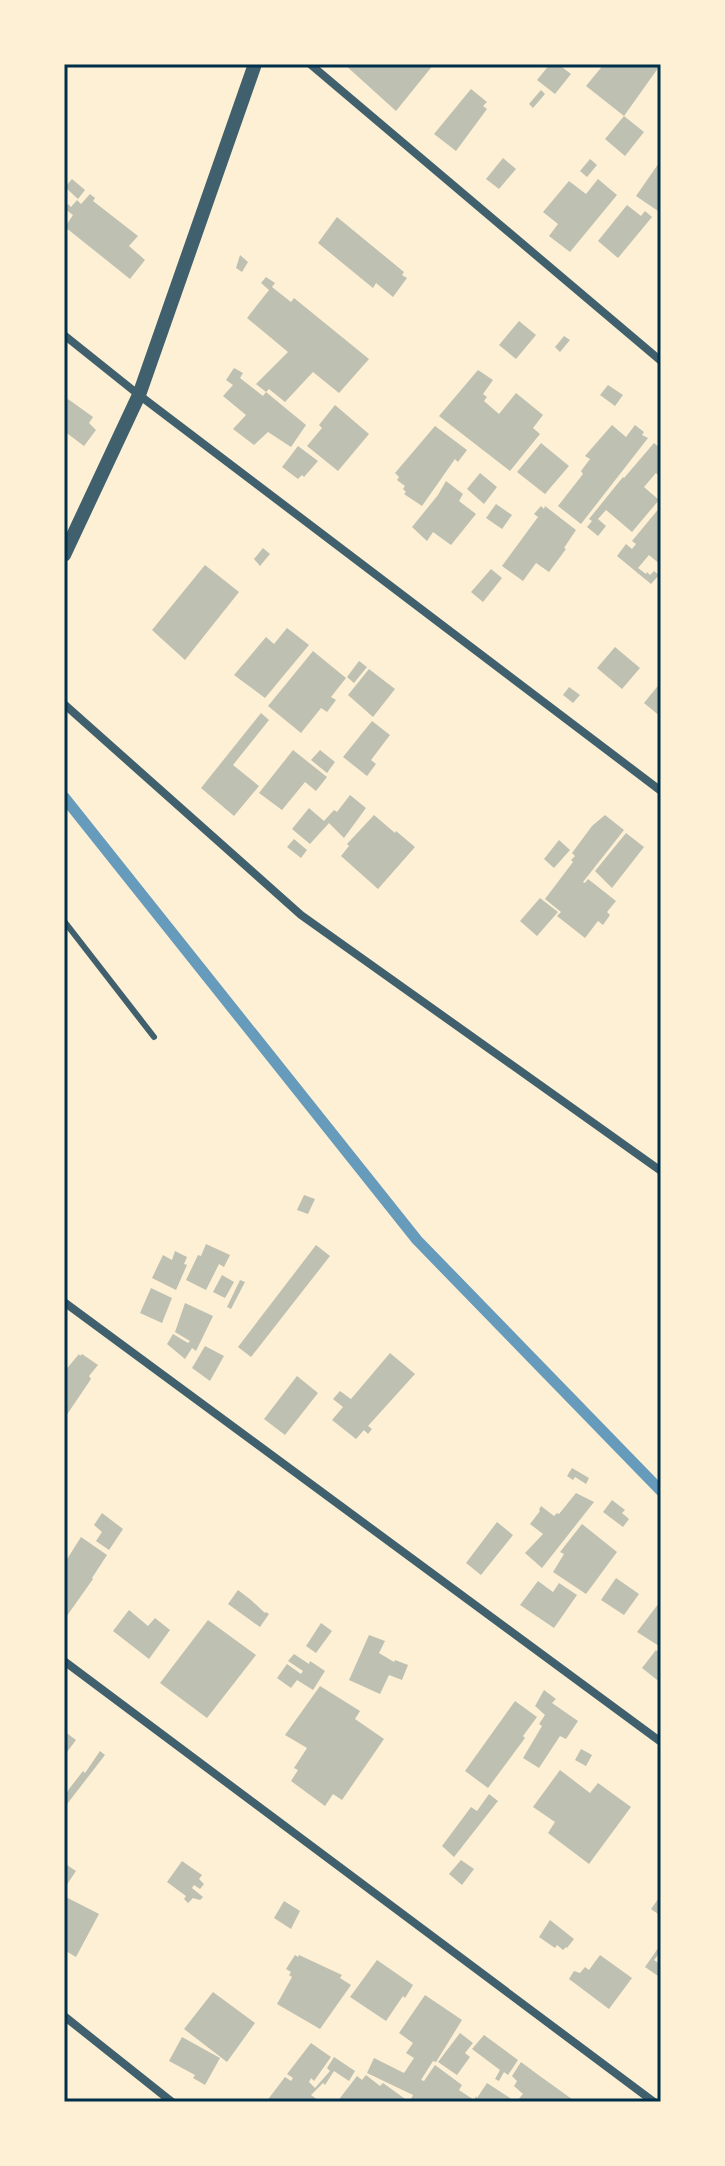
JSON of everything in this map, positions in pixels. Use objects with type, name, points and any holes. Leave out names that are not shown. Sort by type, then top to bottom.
[{"type":"street","points":[[64,555],[139,395],[255,64]]},
{"type":"street","points":[[310,64],[661,361]]},
{"type":"street","points":[[64,335],[661,791]]},
{"type":"street","points":[[64,704],[301,915],[661,1171]]},
{"type":"street","points":[[64,1302],[661,1742]]},
{"type":"street","points":[[64,1661],[654,2102]]},
{"type":"street","points":[[64,2016],[172,2102]]},
{"type":"lane","points":[[64,921],[154,1037]]},
{"type":"building","points":[[344,64],[434,64],[396,111]]},
{"type":"building","points":[[550,64],[558,64],[571,74],[555,94],[537,80]]},
{"type":"building","points":[[604,64],[661,64],[624,116],[586,86]]},
{"type":"building","points":[[471,89],[487,102],[483,106],[487,109],[456,151],[434,134]]},
{"type":"building","points":[[541,90],[545,94],[533,108],[529,104]]},
{"type":"building","points":[[624,116],[644,132],[625,156],[605,139]]},
{"type":"building","points":[[503,158],[516,169],[499,189],[486,179]]},
{"type":"building","points":[[590,159],[597,165],[587,177],[580,171]]},
{"type":"building","points":[[661,160],[661,207],[658,211],[636,196]]},
{"type":"building","points":[[72,179],[85,190],[78,199],[65,187]]},
{"type":"building","points":[[598,179],[617,195],[570,252],[549,236],[558,224],[543,212],[569,181],[586,194]]},
{"type":"building","points":[[90,194],[95,198],[93,201],[138,236],[129,246],[145,260],[130,279],[65,227],[73,215],[65,209],[68,204],[71,207],[77,200],[81,204]]},
{"type":"building","points":[[627,205],[641,216],[645,211],[652,217],[618,258],[598,241]]},
{"type":"building","points":[[337,217],[404,272],[402,275],[407,278],[393,297],[376,283],[373,288],[318,243]]},
{"type":"building","points":[[240,255],[248,262],[242,272],[236,268]]},
{"type":"building","points":[[266,277],[275,283],[272,287],[291,302],[294,298],[369,359],[339,393],[313,372],[285,402],[269,389],[266,392],[256,384],[288,352],[247,318],[269,290],[261,283]]},
{"type":"building","points":[[519,321],[536,335],[516,359],[499,345]]},
{"type":"building","points":[[564,336],[570,340],[560,352],[555,347]]},
{"type":"building","points":[[234,368],[243,373],[240,378],[263,396],[266,392],[306,425],[291,447],[268,432],[254,445],[233,429],[246,415],[223,396],[233,385],[226,380]]},
{"type":"building","points":[[478,370],[493,380],[483,394],[487,397],[484,401],[499,414],[516,393],[543,415],[533,428],[540,434],[510,471],[439,416]]},
{"type":"building","points":[[608,385],[623,395],[615,406],[600,395]]},
{"type":"building","points":[[68,399],[93,417],[89,423],[96,430],[84,446],[64,431],[64,405]]},
{"type":"building","points":[[335,405],[369,434],[338,471],[307,446]]},
{"type":"building","points":[[612,425],[626,437],[635,425],[648,438],[581,524],[558,506],[583,474],[581,471],[590,459],[585,456]]},
{"type":"building","points":[[435,426],[467,450],[458,462],[455,459],[422,506],[404,494],[405,486],[397,480],[399,477],[395,473]]},
{"type":"building","points":[[541,443],[569,466],[545,494],[517,472]]},
{"type":"building","points":[[654,443],[661,449],[661,478],[656,473],[644,487],[659,500],[632,532],[606,510],[598,519],[606,526],[598,536],[587,527],[592,521],[589,519]]},
{"type":"building","points":[[298,446],[318,461],[304,477],[302,475],[298,479],[282,467]]},
{"type":"building","points":[[480,473],[497,487],[484,504],[467,489]]},
{"type":"building","points":[[446,481],[463,494],[459,501],[476,514],[451,545],[433,532],[427,541],[412,527]]},
{"type":"building","points":[[496,504],[512,515],[502,529],[486,518]]},
{"type":"building","points":[[541,506],[576,530],[549,572],[536,563],[523,581],[502,566],[538,517],[534,514]]},
{"type":"building","points":[[661,506],[661,565],[649,555],[638,568],[646,574],[654,571],[659,575],[651,584],[617,556],[626,544],[632,549],[636,544],[632,541]]},
{"type":"building","points":[[263,548],[270,554],[260,566],[254,559]]},
{"type":"building","points":[[205,565],[239,592],[185,660],[152,630]]},
{"type":"building","points":[[491,569],[502,578],[483,602],[471,592]]},
{"type":"building","points":[[287,628],[309,645],[265,698],[234,675],[266,637],[274,644]]},
{"type":"building","points":[[615,647],[640,668],[622,689],[597,668]]},
{"type":"building","points":[[313,651],[346,678],[331,697],[336,700],[327,712],[321,708],[301,733],[268,706]]},
{"type":"building","points":[[359,661],[367,667],[354,683],[347,677]]},
{"type":"building","points":[[369,669],[395,689],[373,717],[348,695]]},
{"type":"building","points":[[661,682],[661,717],[644,703]]},
{"type":"building","points":[[569,687],[580,695],[573,703],[563,695]]},
{"type":"building","points":[[261,713],[269,720],[233,765],[259,786],[234,816],[201,788]]},
{"type":"building","points":[[372,721],[390,735],[371,760],[376,764],[367,776],[343,757]]},
{"type":"building","points":[[293,750],[327,777],[316,791],[305,782],[282,810],[259,793]]},
{"type":"building","points":[[320,750],[335,762],[327,773],[311,760]]},
{"type":"building","points":[[350,795],[366,808],[344,838],[329,823],[310,844],[292,829],[309,808],[324,821],[334,810],[337,812]]},
{"type":"building","points":[[374,815],[415,847],[378,889],[341,856],[349,846],[347,844]]},
{"type":"building","points":[[605,815],[624,830],[583,882],[588,879],[616,901],[607,912],[610,915],[603,925],[598,921],[585,938],[557,916],[561,912],[545,899],[573,862],[571,860],[575,856],[572,853],[592,826]]},
{"type":"building","points":[[626,833],[644,847],[612,888],[595,871]]},
{"type":"building","points":[[294,839],[307,850],[301,858],[287,847]]},
{"type":"building","points":[[559,840],[570,850],[554,868],[544,859]]},
{"type":"building","points":[[540,898],[558,912],[537,936],[520,921]]},
{"type":"building","points":[[304,1195],[315,1199],[308,1214],[297,1210]]},
{"type":"building","points":[[206,1244],[230,1255],[224,1267],[219,1264],[206,1290],[186,1280]]},
{"type":"building","points":[[316,1245],[330,1256],[251,1357],[238,1347]]},
{"type":"building","points":[[175,1251],[187,1257],[184,1264],[187,1265],[176,1290],[152,1278],[163,1255],[172,1260]]},
{"type":"building","points":[[222,1275],[234,1282],[225,1298],[213,1292]]},
{"type":"building","points":[[240,1280],[245,1282],[231,1309],[227,1307]]},
{"type":"building","points":[[151,1288],[172,1298],[162,1323],[140,1313]]},
{"type":"building","points":[[185,1303],[213,1316],[196,1351],[192,1348],[185,1359],[167,1344],[173,1334],[188,1343],[190,1341],[175,1332]]},
{"type":"building","points":[[205,1346],[224,1356],[210,1381],[192,1368]]},
{"type":"building","points":[[390,1353],[415,1374],[368,1426],[372,1429],[368,1434],[364,1430],[356,1439],[332,1420],[343,1407],[333,1399],[340,1391],[351,1399]]},
{"type":"building","points":[[79,1354],[98,1365],[64,1419],[64,1372]]},
{"type":"building","points":[[297,1376],[318,1393],[285,1435],[264,1419]]},
{"type":"building","points":[[572,1468],[589,1478],[586,1484],[567,1476]]},
{"type":"building","points":[[576,1493],[594,1502],[542,1568],[525,1553],[543,1534],[530,1524],[541,1506],[554,1516]]},
{"type":"building","points":[[612,1500],[625,1510],[622,1513],[629,1519],[623,1527],[603,1512]]},
{"type":"building","points":[[102,1513],[123,1529],[109,1550],[96,1541],[102,1532],[94,1525]]},
{"type":"building","points":[[497,1522],[513,1535],[481,1575],[466,1563]]},
{"type":"building","points":[[582,1524],[617,1552],[586,1594],[553,1572],[564,1554],[560,1552]]},
{"type":"building","points":[[81,1537],[107,1555],[64,1620],[64,1564]]},
{"type":"building","points":[[616,1578],[639,1594],[624,1615],[601,1600]]},
{"type":"building","points":[[538,1581],[553,1592],[559,1583],[577,1595],[554,1628],[520,1605]]},
{"type":"building","points":[[238,1590],[269,1614],[260,1627],[228,1604]]},
{"type":"building","points":[[659,1603],[661,1643],[659,1646],[637,1632]]},
{"type":"building","points":[[129,1610],[148,1626],[155,1618],[170,1630],[149,1659],[113,1631]]},
{"type":"building","points":[[208,1620],[256,1655],[207,1718],[160,1683]]},
{"type":"building","points":[[321,1623],[332,1631],[316,1653],[306,1646]]},
{"type":"building","points":[[369,1635],[385,1641],[379,1653],[394,1662],[408,1665],[402,1680],[389,1675],[380,1694],[349,1680]]},
{"type":"building","points":[[656,1650],[661,1654],[661,1683],[642,1668]]},
{"type":"building","points":[[294,1654],[325,1671],[313,1690],[297,1680],[291,1688],[277,1678],[287,1664],[301,1674],[303,1671],[288,1661]]},
{"type":"building","points":[[320,1686],[360,1711],[355,1719],[384,1739],[342,1800],[333,1794],[325,1806],[291,1781],[298,1770],[294,1768],[307,1748],[285,1735]]},
{"type":"building","points":[[544,1690],[556,1699],[552,1703],[578,1721],[566,1739],[560,1736],[539,1768],[523,1758],[542,1726],[539,1724],[545,1715],[535,1706]]},
{"type":"building","points":[[515,1701],[537,1717],[488,1788],[465,1771]]},
{"type":"building","points":[[64,1731],[76,1740],[64,1756]]},
{"type":"building","points":[[581,1749],[592,1755],[586,1766],[575,1760]]},
{"type":"building","points":[[100,1751],[105,1755],[64,1808],[64,1798],[69,1789]]},
{"type":"building","points":[[560,1770],[590,1793],[598,1783],[631,1807],[589,1864],[548,1833],[555,1822],[533,1807]]},
{"type":"building","points":[[489,1794],[498,1801],[454,1857],[442,1846],[471,1807],[477,1811]]},
{"type":"building","points":[[461,1860],[474,1869],[462,1885],[449,1874]]},
{"type":"building","points":[[182,1861],[202,1875],[199,1879],[204,1884],[200,1889],[194,1885],[192,1888],[203,1897],[200,1900],[193,1898],[188,1903],[184,1899],[186,1896],[167,1882]]},
{"type":"building","points":[[64,1863],[76,1871],[64,1889]]},
{"type":"building","points":[[661,1895],[661,1916],[651,1909]]},
{"type":"building","points":[[64,1896],[99,1914],[76,1957],[64,1950]]},
{"type":"building","points":[[284,1901],[300,1911],[291,1929],[274,1918]]},
{"type":"building","points":[[550,1920],[574,1939],[567,1948],[563,1950],[557,1945],[555,1948],[539,1937]]},
{"type":"building","points":[[661,1944],[661,1951],[654,1960],[661,1965],[661,1978],[645,1967]]},
{"type":"building","points":[[295,1955],[342,1975],[340,1978],[351,1985],[320,2029],[277,2004],[292,1977],[286,1969]]},
{"type":"building","points":[[600,1955],[632,1978],[609,2009],[569,1979],[574,1971],[580,1973],[585,1967],[589,1970]]},
{"type":"building","points":[[377,1960],[413,1985],[386,2021],[350,1997]]},
{"type":"building","points":[[213,1992],[255,2023],[227,2062],[184,2029]]},
{"type":"building","points":[[425,1995],[462,2020],[421,2080],[424,2081],[435,2065],[462,2085],[459,2090],[474,2100],[487,2083],[516,2102],[337,2102],[357,2076],[362,2080],[366,2075],[408,2101],[411,2099],[413,2095],[367,2073],[374,2058],[404,2073],[414,2058],[406,2053],[413,2043],[399,2033]]},
{"type":"building","points":[[460,2033],[473,2043],[465,2053],[470,2057],[457,2075],[438,2062]]},
{"type":"building","points":[[484,2035],[518,2060],[508,2075],[504,2072],[499,2081],[495,2079],[500,2070],[472,2049]]},
{"type":"building","points":[[182,2037],[220,2058],[205,2085],[193,2078],[195,2075],[169,2061]]},
{"type":"building","points":[[311,2043],[331,2057],[314,2081],[311,2078],[309,2082],[315,2088],[330,2071],[327,2068],[334,2057],[355,2071],[349,2081],[334,2071],[325,2085],[323,2083],[311,2095],[318,2100],[316,2102],[266,2102],[285,2077],[291,2081],[293,2078],[287,2074]]},
{"type":"building","points":[[521,2062],[576,2102],[516,2102],[523,2094],[514,2086],[517,2081],[512,2076]]},
{"type":"waterway","points":[[64,797],[417,1240],[661,1491]]}]
